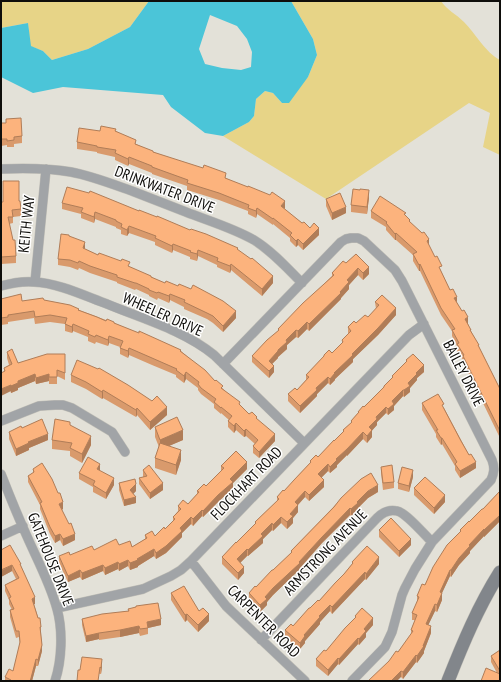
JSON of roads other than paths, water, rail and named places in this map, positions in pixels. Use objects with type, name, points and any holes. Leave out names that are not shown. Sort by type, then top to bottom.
[{"type":"main road","points":[[448,681],[470,627],[500,572]]},
{"type":"street","name":"DRINKWATER DRIVE","points":[[1,169],[29,168],[70,172],[106,182],[231,229],[254,240],[264,247],[302,283]]},
{"type":"street","name":"KEITH WAY","points":[[35,282],[46,169]]},
{"type":"street","name":"BAILEY DRIVE","points":[[223,364],[341,242],[346,239],[358,238],[364,241],[394,270],[402,281],[492,460],[494,474],[491,480],[432,542],[415,568],[405,588],[392,632],[385,647],[352,681]]},
{"type":"street","name":"WHEELER DRIVE","points":[[1,286],[24,282],[35,282],[64,288],[188,338],[203,347],[223,364],[304,443]]},
{"type":"street","name":"FLOCKHART ROAD","points":[[57,608],[143,589],[181,570],[409,335],[424,324]]},
{"type":"street","points":[[1,421],[39,406],[51,405],[72,408],[112,432],[125,452]]},
{"type":"street","name":"GATEHOUSE DRIVE","points":[[1,474],[22,526],[52,592],[57,608],[61,653],[55,681]]},
{"type":"street","name":"ARMSTRONG AVENUE","points":[[262,640],[383,512],[393,510],[401,512],[432,542]]},
{"type":"street","points":[[1,536],[22,526]]},
{"type":"street","name":"CARPENTER ROAD","points":[[191,561],[226,606],[305,681]]},
{"type":"water","points":[[149,1],[291,1],[313,39],[317,55],[308,77],[289,103],[282,103],[273,93],[265,91],[256,99],[254,116],[249,122],[223,136],[205,133],[171,107],[163,95],[63,87],[33,93],[1,77],[1,28],[28,23],[31,46],[43,51],[52,60],[88,49],[130,27]],"holes":[[[210,15],[237,26],[247,39],[252,52],[251,67],[241,70],[205,64],[199,49]]]}]
